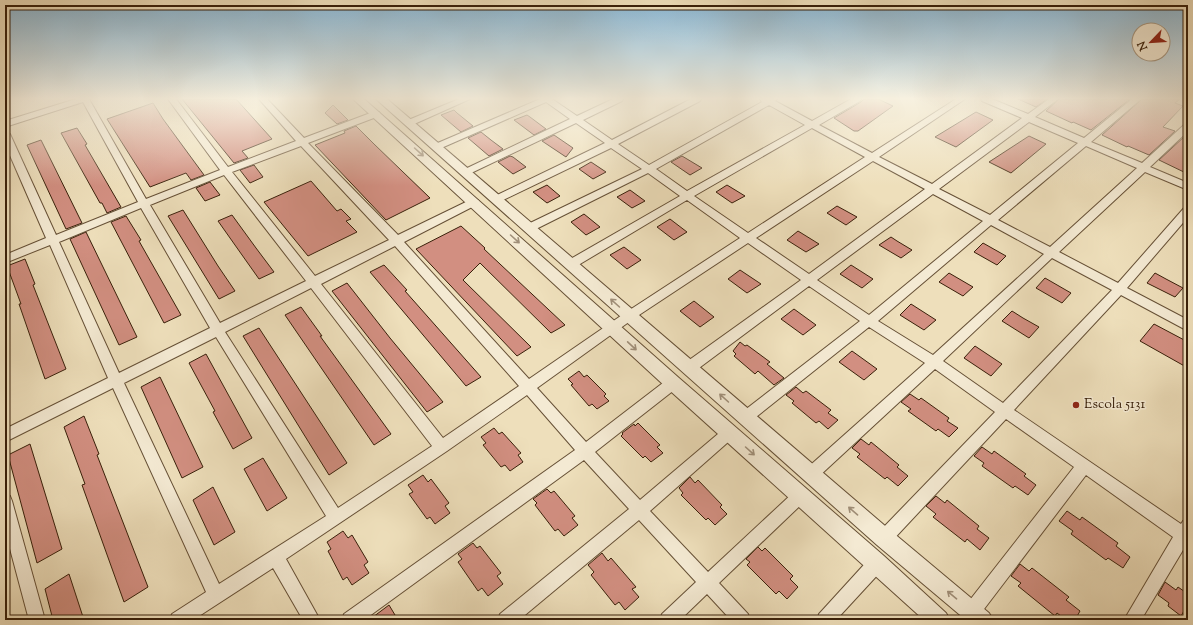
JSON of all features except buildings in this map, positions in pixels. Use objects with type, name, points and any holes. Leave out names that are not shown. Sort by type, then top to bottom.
[{"type":"street","points":[[101,128],[218,330],[336,518]]},
{"type":"street","points":[[194,128],[442,447]]},
{"type":"street","points":[[289,128],[333,176],[397,241],[585,451],[742,620]]},
{"type":"street","points":[[5,259],[302,142],[330,128]]},
{"type":"street","points":[[405,128],[474,202],[672,383],[730,432],[939,620]]},
{"type":"street","points":[[415,128],[884,538],[977,616],[1084,466]]},
{"type":"street","points":[[436,147],[480,128]]},
{"type":"street","points":[[466,172],[558,128]]},
{"type":"street","points":[[590,128],[869,321],[934,362],[1084,466],[1186,533],[1132,620]]},
{"type":"street","points":[[497,199],[613,144],[643,128]]},
{"type":"street","points":[[530,228],[649,169],[720,128]]},
{"type":"street","points":[[572,264],[805,128]]},
{"type":"street","points":[[820,128],[1188,326]]},
{"type":"street","points":[[178,620],[336,518],[442,447],[629,316],[917,128]]},
{"type":"street","points":[[690,367],[1013,128]]},
{"type":"street","points":[[1051,128],[1188,187]]},
{"type":"street","points":[[746,417],[869,321],[1103,128]]},
{"type":"street","points":[[811,474],[1186,128]]},
{"type":"street","points":[[5,134],[52,241],[216,596]]},
{"type":"street","points":[[5,436],[474,202]]},
{"type":"street","points":[[884,538],[1120,289],[1188,210]]},
{"type":"street","points":[[350,620],[585,451],[672,383]]},
{"type":"street","points":[[506,620],[640,510],[730,432]]},
{"type":"street","points":[[668,620],[800,496]]},
{"type":"street","points":[[5,501],[37,620]]},
{"type":"street","points":[[276,557],[312,620]]},
{"type":"street","points":[[825,620],[877,563]]},
{"type":"place","name":"Escola 5131","points":[[1076,405]]}]
